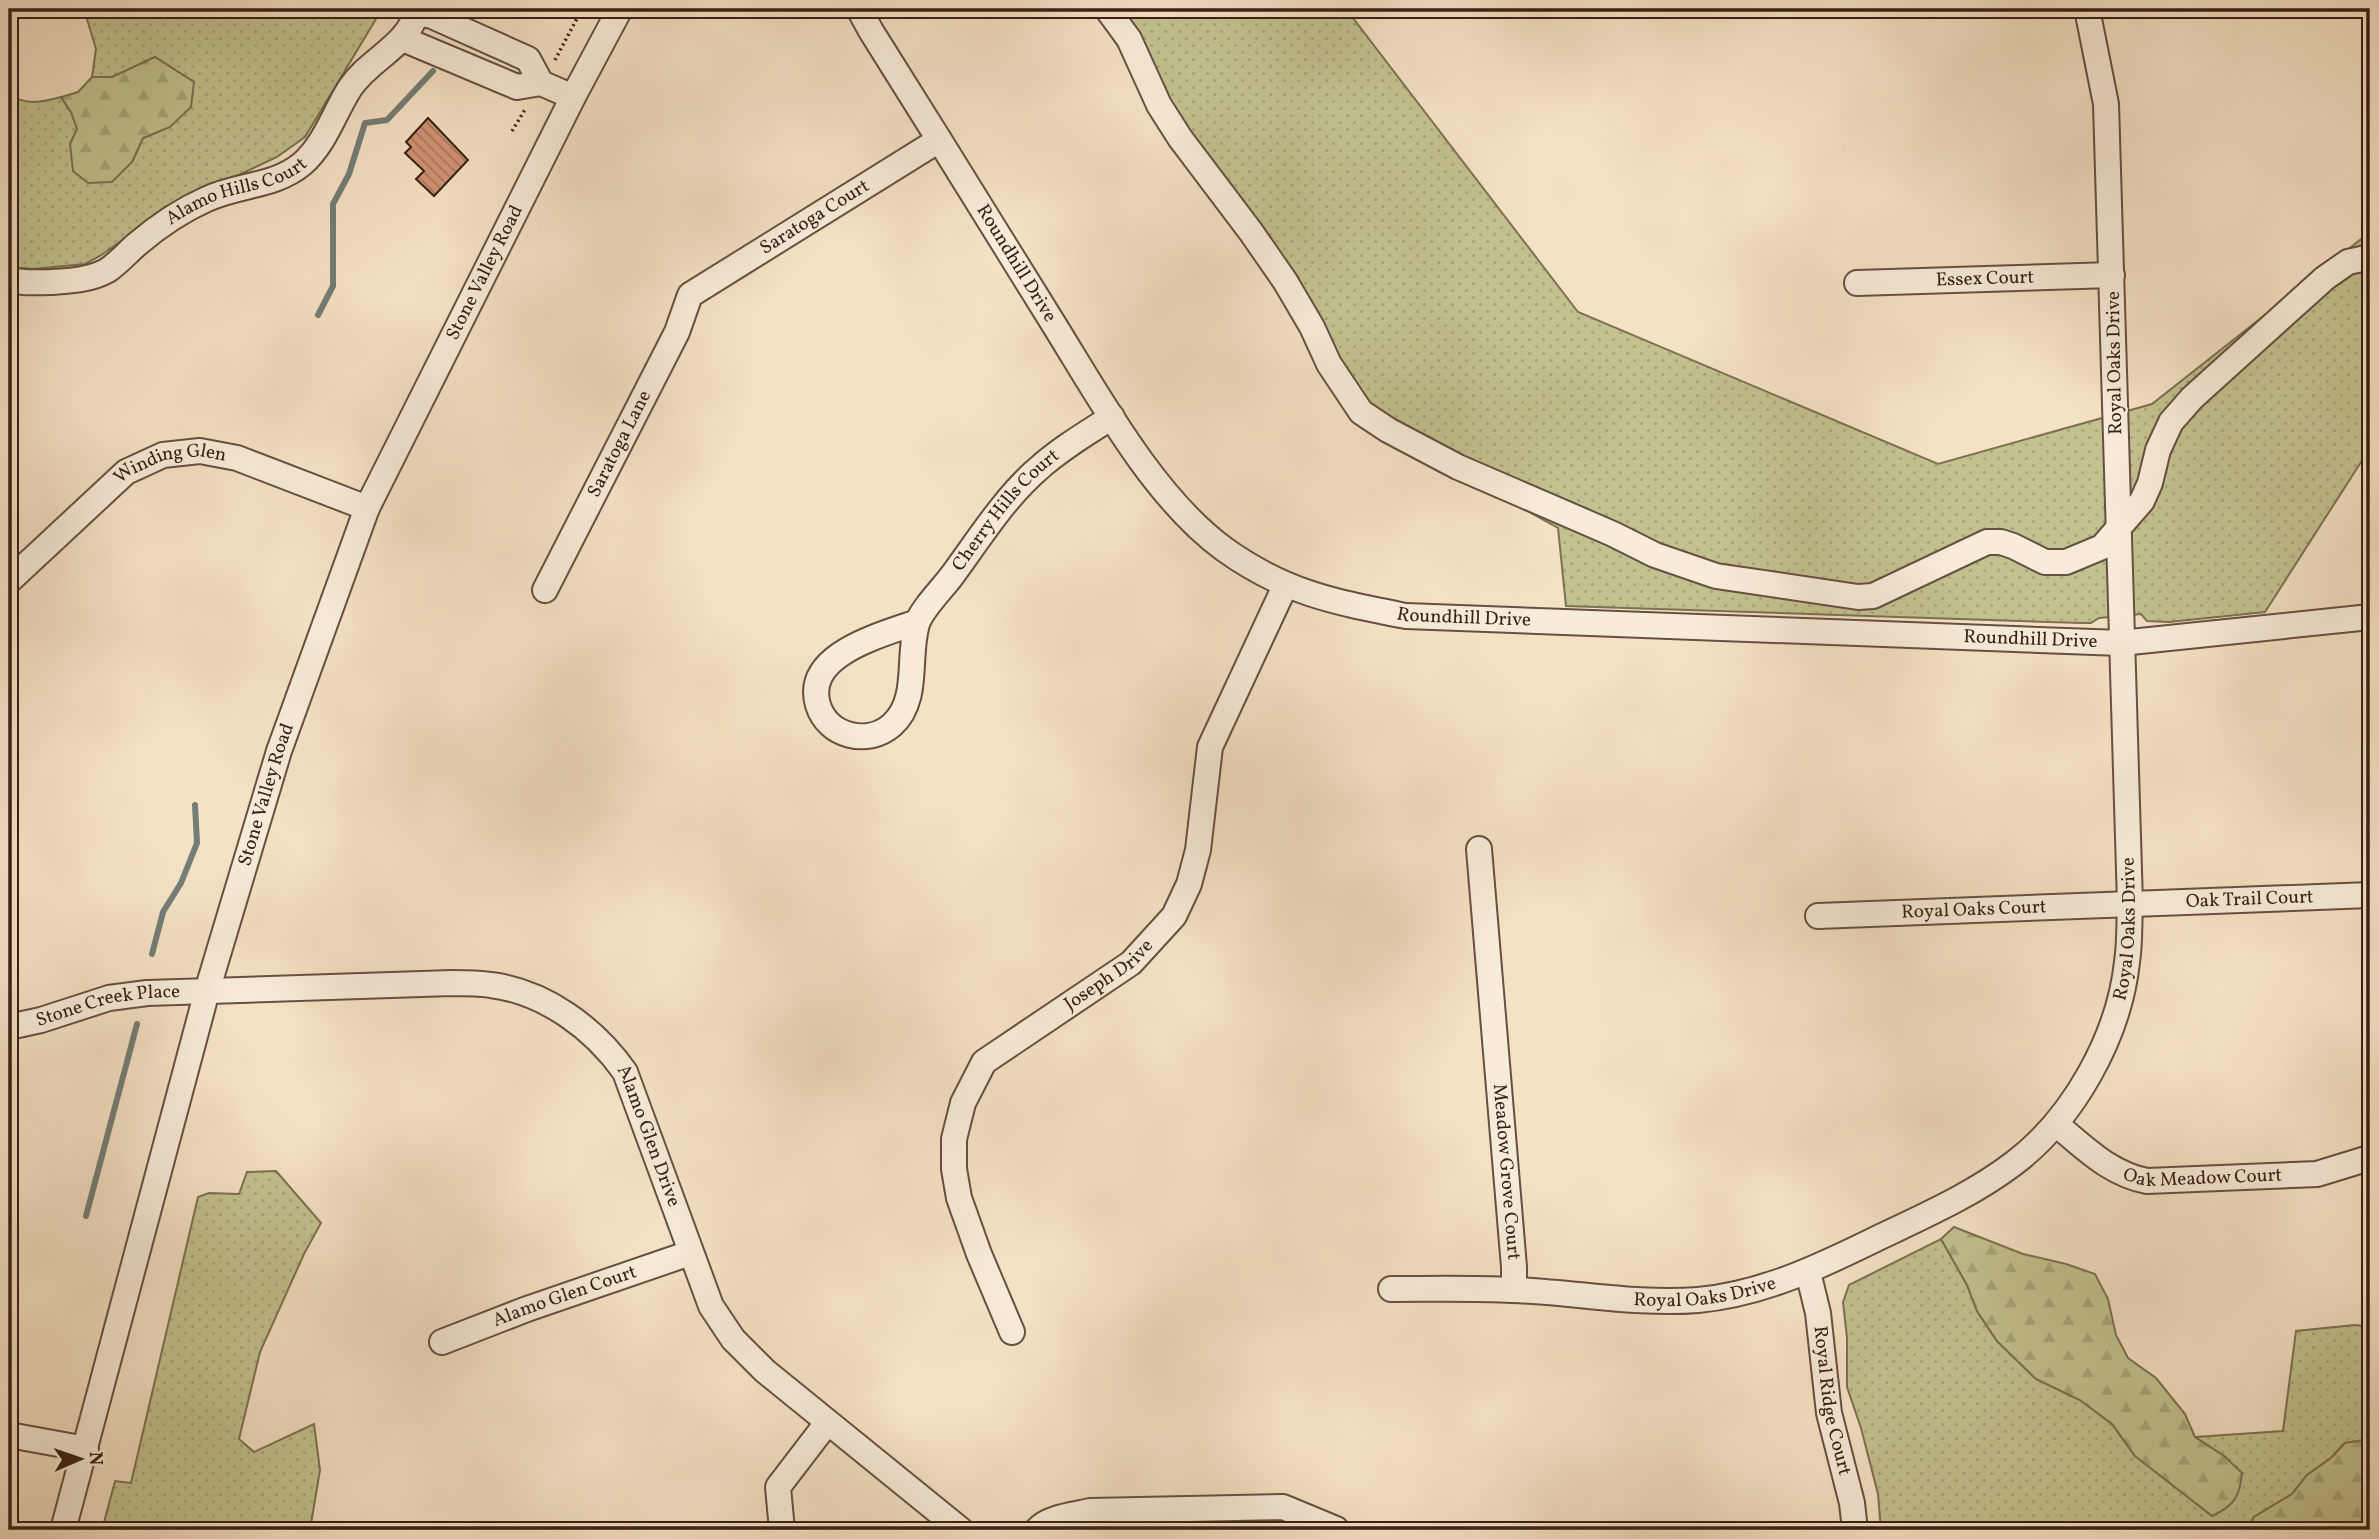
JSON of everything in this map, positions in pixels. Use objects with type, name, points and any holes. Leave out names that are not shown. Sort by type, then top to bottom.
[{"type":"street","name":"Stone Valley Road","points":[[573,97],[612,9]]},
{"type":"street","name":"Stone Valley Road","points":[[63,1530],[207,991],[279,751],[367,508],[573,97],[620,9]]},
{"type":"street","name":"Roundhill Drive","points":[[859,9],[1112,417],[1169,497],[1201,531],[1232,555],[1284,586],[1345,604],[1406,616],[2121,643],[2370,617]]},
{"type":"street","points":[[1107,9],[1129,39],[1159,105],[1284,281],[1312,327],[1329,364],[1362,412],[1425,451],[1613,534],[1654,555],[1686,567],[1750,583],[1858,597],[1873,596],[1987,542],[2001,542],[2013,546],[2045,562],[2066,562],[2102,547],[2142,501],[2150,483],[2158,450],[2171,422],[2192,398],[2325,278],[2348,262],[2370,257]]},
{"type":"street","name":"Royal Oaks Drive","points":[[1391,1289],[1514,1290],[1607,1299],[1697,1300],[1730,1295],[1808,1272],[1919,1218],[1987,1182],[2015,1163],[2056,1124],[2086,1082],[2110,1035],[2127,964],[2130,904],[2106,104],[2087,9]]},
{"type":"street","points":[[413,21],[432,16],[528,59],[541,83],[573,97]]},
{"type":"street","name":"Alamo Hills Court","points":[[9,279],[20,283],[87,278],[107,270],[147,236],[210,197],[286,176],[303,163],[318,146],[350,88],[413,21]]},
{"type":"street","name":"Saratoga Court","points":[[690,295],[939,140]]},
{"type":"street","name":"Essex Court","points":[[1857,283],[2112,275]]},
{"type":"street","name":"Saratoga Lane","points":[[545,590],[677,332],[690,295]]},
{"type":"street","name":"Cherry Hills Court","points":[[917,622],[1009,500],[1037,469],[1112,417]]},
{"type":"street","name":"Winding Glen","points":[[9,581],[126,472],[163,455],[200,451],[237,458],[367,508]]},
{"type":"street","name":"Joseph Drive","points":[[1012,1332],[959,1198],[954,1169],[954,1139],[963,1103],[984,1062],[1131,963],[1174,916],[1189,884],[1198,850],[1210,747],[1284,586]]},
{"type":"street","points":[[917,622],[908,696],[899,717],[883,731],[867,736],[850,735],[831,726],[819,708],[816,695],[816,685],[828,664],[838,655],[868,640],[917,622]]},
{"type":"street","name":"Meadow Grove Court","points":[[1479,849],[1498,1054],[1514,1290]]},
{"type":"street","name":"Oak Trail Court","points":[[2130,904],[2370,895]]},
{"type":"street","name":"Royal Oaks Court","points":[[1818,916],[2130,904]]},
{"type":"street","name":"Alamo Glen Drive","points":[[207,991],[452,983],[492,985],[530,996],[564,1012],[611,1051],[625,1072],[711,1306],[733,1339],[765,1371],[827,1423],[961,1530]]},
{"type":"street","name":"Stone Creek Place","points":[[9,1027],[41,1020],[109,998],[148,993],[207,991]]},
{"type":"street","name":"Oak Meadow Court","points":[[2056,1124],[2112,1170],[2128,1178],[2147,1181],[2317,1174],[2365,1159]]},
{"type":"street","name":"Alamo Glen Court","points":[[442,1342],[527,1308],[690,1253]]},
{"type":"street","name":"Royal Ridge Court","points":[[1808,1272],[1818,1313],[1829,1413],[1850,1491],[1855,1530]]},
{"type":"street","points":[[782,1530],[778,1487],[827,1423]]},
{"type":"street","points":[[9,1434],[86,1449]]},
{"type":"street","points":[[1037,1530],[1041,1525],[1090,1511],[1283,1507],[1336,1529]]},
{"type":"green space","points":[[84,9],[382,9],[305,137],[277,157],[200,189],[170,206],[85,264],[33,269],[9,267],[9,94],[28,102],[61,97],[78,129],[70,144],[132,162],[143,138],[170,127],[194,82],[155,57],[112,78],[92,77],[96,49]]},
{"type":"green space","points":[[1094,9],[1346,9],[1578,312],[1938,464],[2152,404],[2370,232],[2370,448],[2265,612],[2169,622],[2147,621],[2141,614],[2099,618],[2091,623],[2081,623],[1566,606],[1558,528],[1352,408]]},
{"type":"green space","points":[[155,57],[194,82],[191,107],[170,127],[143,138],[132,162],[112,182],[88,183],[73,171],[70,144],[77,129],[71,112],[61,97],[78,92],[92,77],[112,77]]},
{"type":"green space","points":[[276,1171],[321,1223],[304,1254],[260,1352],[239,1439],[254,1452],[314,1424],[320,1470],[310,1530],[102,1530],[115,1481],[131,1483],[198,1197],[209,1193],[239,1194],[247,1172]]},
{"type":"green space","points":[[1954,1227],[2023,1254],[2095,1274],[2108,1299],[2116,1335],[2128,1358],[2156,1378],[2185,1414],[2195,1437],[2224,1456],[2242,1473],[2240,1488],[2231,1504],[2212,1516],[2135,1456],[2112,1424],[2080,1400],[2036,1379],[1997,1341],[1977,1311],[1967,1285],[1941,1239]]},
{"type":"green space","points":[[1941,1239],[1967,1285],[1977,1311],[1997,1341],[2036,1379],[2080,1400],[2112,1424],[2135,1456],[2224,1456],[2195,1437],[2283,1431],[2296,1331],[2355,1325],[2370,1327],[2370,1444],[2364,1440],[2345,1443],[2331,1458],[2307,1475],[2292,1494],[2254,1517],[2246,1530],[1881,1530],[1878,1494],[1847,1387],[1847,1338],[1843,1302],[1849,1285]]},
{"type":"green space","points":[[2364,1440],[2370,1444],[2370,1482],[2367,1486],[2370,1495],[2370,1530],[2246,1530],[2254,1517],[2292,1494],[2307,1475],[2331,1458],[2345,1443]]},
{"type":"building","points":[[428,118],[468,160],[434,196],[416,179],[424,171],[405,153],[411,147],[406,142]]},
{"type":"waterway","points":[[485,13],[488,9]]},
{"type":"waterway","points":[[318,315],[333,286],[333,204],[349,174],[365,123],[387,120],[433,71]]},
{"type":"waterway","points":[[152,954],[163,912],[181,883],[197,843],[195,805]]},
{"type":"waterway","points":[[86,1216],[137,1024]]}]
